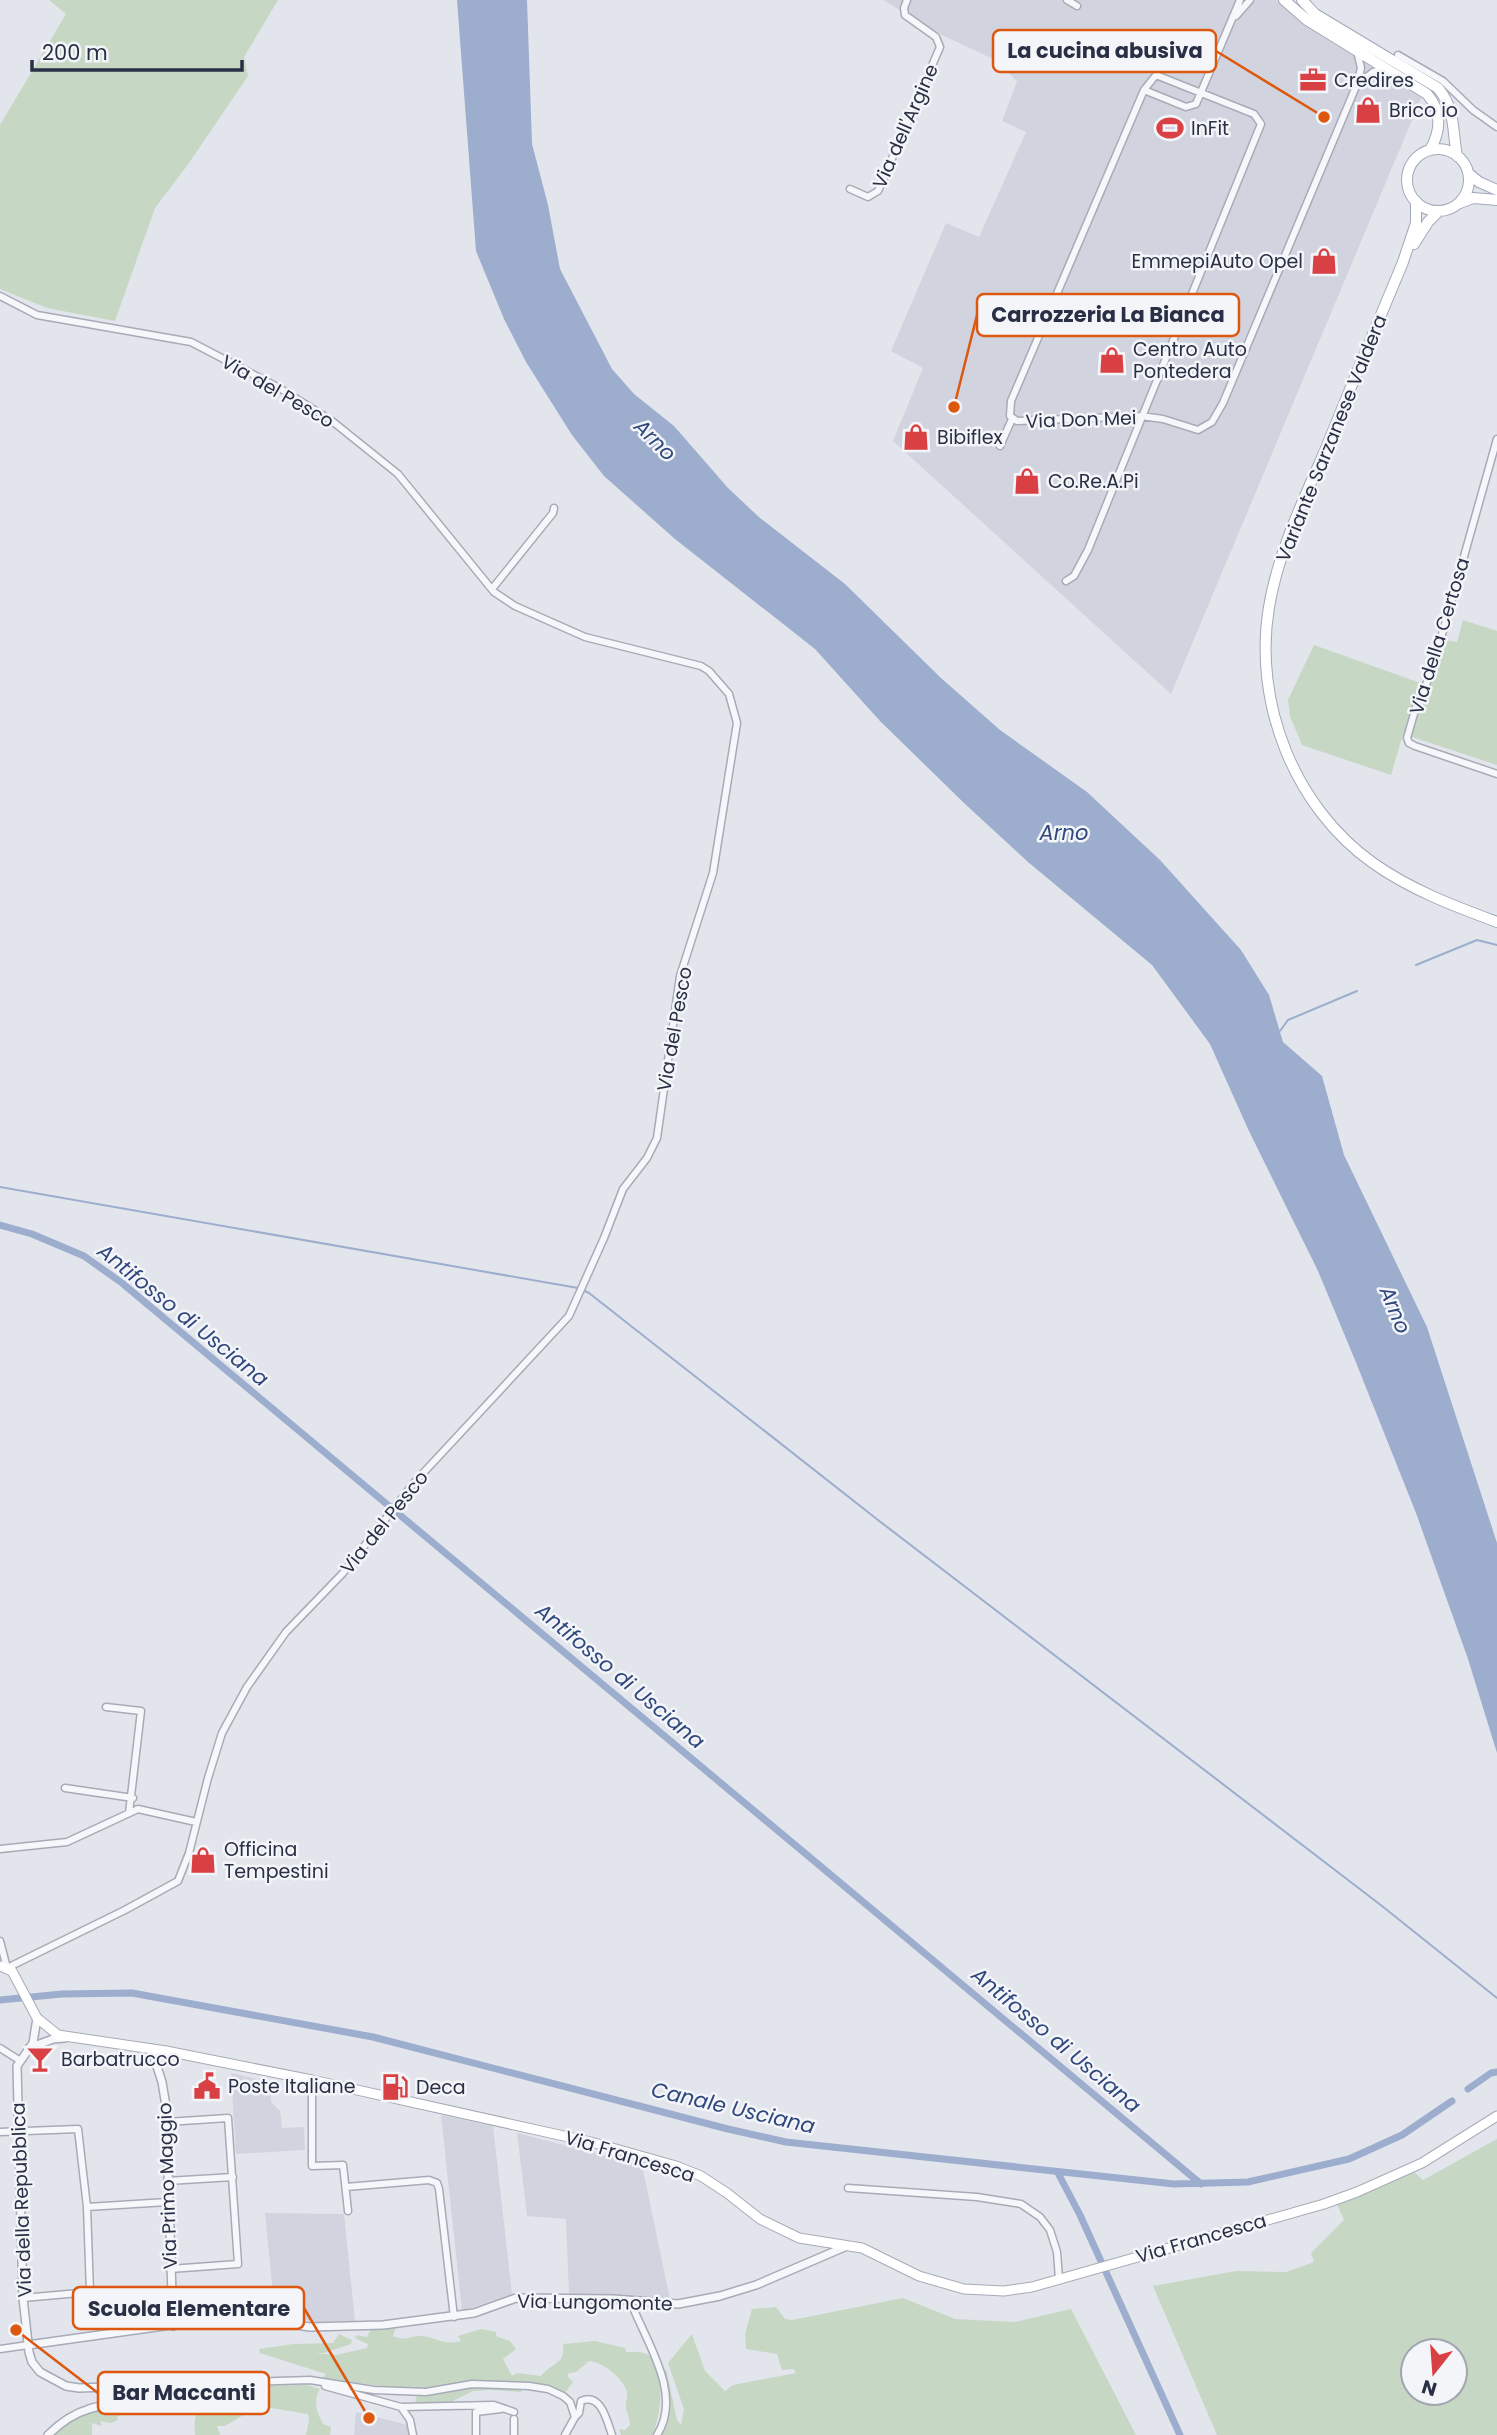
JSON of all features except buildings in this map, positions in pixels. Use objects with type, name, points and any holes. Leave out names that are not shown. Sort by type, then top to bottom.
[{"type":"main road","points":[[1284,0],[1307,20],[1419,87],[1434,104],[1439,125],[1436,140],[1430,150],[1416,158],[1408,172],[1408,187],[1416,201],[1426,208],[1439,211]]},
{"type":"main road","points":[[1302,0],[1315,14],[1438,88],[1449,103],[1453,116],[1457,156],[1479,182],[1497,190]]},
{"type":"main road","points":[[1430,150],[1444,150],[1457,156]]},
{"type":"main road","points":[[1456,205],[1467,190],[1468,172]]},
{"type":"main road","points":[[1403,262],[1422,230],[1439,211],[1473,198],[1497,200]]},
{"type":"main road","points":[[1403,262],[1416,223],[1416,201]]},
{"type":"main road","name":"Variante Sarzanese Valdera","points":[[1403,262],[1305,495],[1279,565],[1266,625],[1268,687],[1277,725],[1290,761],[1315,803],[1338,833],[1366,858],[1406,883],[1451,905],[1497,922]]},
{"type":"main road","name":"Via Francesca","points":[[4,1967],[16,1976],[37,2018],[47,2029],[68,2038],[151,2048],[312,2080],[592,2142],[676,2166],[714,2184],[774,2228],[799,2238],[849,2245],[871,2252],[919,2276],[964,2289],[987,2292],[1013,2290],[1064,2278],[1324,2204],[1374,2186],[1422,2163],[1497,2116]]},
{"type":"street","points":[[1067,0],[1077,6]]},
{"type":"street","points":[[1066,581],[1074,576],[1083,559],[1260,127],[1254,114],[1201,94],[1156,75],[1144,90],[1188,107],[1196,104],[1201,94],[1240,0]]},
{"type":"street","points":[[1231,23],[1250,0]]},
{"type":"street","name":"Via dell'Argine","points":[[850,189],[866,197],[871,197],[878,191],[940,47],[936,37],[905,15],[905,3]]},
{"type":"street","points":[[1356,50],[1361,62],[1357,84]]},
{"type":"street","points":[[1398,55],[1443,81],[1473,110],[1497,127]]},
{"type":"street","points":[[1357,84],[1373,72],[1388,69]]},
{"type":"street","name":"Via Don Mei","points":[[1144,90],[1016,389],[1009,407],[1012,419],[1026,422],[1141,416],[1198,430],[1206,427],[1216,415],[1357,84]]},
{"type":"street","name":"Via del Pesco","points":[[0,296],[37,315],[191,342],[281,388],[332,421],[398,474],[492,589],[515,606],[585,636],[701,666],[729,694],[737,723],[713,873],[680,976],[657,1138],[647,1158],[623,1189],[573,1306],[559,1328],[412,1484],[343,1573],[286,1632],[247,1687],[222,1733],[186,1865],[178,1881],[4,1967]]},
{"type":"street","points":[[1000,446],[1012,419]]},
{"type":"street","name":"Via della Certosa","points":[[1497,439],[1441,639],[1426,685],[1418,700],[1407,740],[1415,746],[1497,774]]},
{"type":"street","points":[[492,589],[553,513],[554,508]]},
{"type":"street","points":[[106,1707],[141,1711],[133,1798],[129,1813]]},
{"type":"street","points":[[65,1788],[133,1798]]},
{"type":"street","points":[[0,1849],[67,1842],[138,1809],[196,1822]]},
{"type":"street","points":[[0,1941],[4,1967]]},
{"type":"street","points":[[33,2045],[37,2018]]},
{"type":"street","points":[[0,2048],[19,2060],[47,2029]]},
{"type":"street","points":[[33,2045],[68,2038]]},
{"type":"street","name":"Via Primo Maggio","points":[[151,2048],[164,2094],[167,2122],[167,2202],[175,2325]]},
{"type":"street","name":"Via della Repubblica","points":[[19,2060],[18,2132],[23,2298],[27,2345],[37,2370],[66,2386],[82,2388],[310,2381],[402,2392],[426,2392],[472,2384],[529,2386],[548,2389],[563,2396],[570,2402],[575,2417]]},
{"type":"street","points":[[312,2080],[312,2166],[343,2165],[348,2210]]},
{"type":"street","points":[[167,2122],[228,2118],[238,2264],[170,2269]]},
{"type":"street","points":[[0,2132],[78,2129],[87,2207],[90,2292],[23,2298]]},
{"type":"street","points":[[167,2181],[233,2177]]},
{"type":"street","points":[[346,2187],[429,2180],[437,2183],[454,2317]]},
{"type":"street","points":[[848,2188],[977,2197],[1021,2204],[1040,2217],[1050,2231],[1064,2278]]},
{"type":"street","points":[[87,2207],[167,2202]]},
{"type":"street","name":"Via Lungomonte","points":[[0,2349],[175,2325],[251,2318],[310,2327],[343,2327],[454,2317],[516,2298],[629,2300],[678,2304],[720,2297],[757,2285],[849,2245]]},
{"type":"street","points":[[629,2300],[659,2367],[663,2384],[664,2420],[657,2435]]},
{"type":"street","name":"Via della Repubblica","points":[[310,2381],[360,2397],[401,2406],[497,2405],[501,2409],[512,2410],[514,2435]]},
{"type":"street","points":[[48,2435],[59,2424],[80,2412],[150,2395],[157,2390],[158,2385]]},
{"type":"street","points":[[565,2435],[579,2413],[581,2402],[587,2399],[593,2400],[603,2410],[612,2435]]},
{"type":"street","points":[[401,2406],[411,2420],[413,2435]]},
{"type":"street","points":[[476,2435],[476,2413],[501,2409]]},
{"type":"shaded area","points":[[883,0],[1238,0],[1240,9],[1255,0],[1276,0],[1297,18],[1423,94],[1171,694],[893,441],[923,368],[891,351],[946,223],[979,237],[1026,132],[1002,121],[1017,81],[1007,71],[1008,66],[944,36]]},
{"type":"shaded area","points":[[231,2073],[271,2082],[271,2102],[280,2111],[282,2128],[304,2127],[305,2150],[236,2154]]},
{"type":"shaded area","points":[[441,2115],[493,2126],[512,2294],[462,2311]]},
{"type":"shaded area","points":[[517,2133],[642,2165],[670,2299],[599,2294],[569,2295],[566,2219],[527,2216]]},
{"type":"shaded area","points":[[265,2213],[344,2214],[355,2321],[317,2322],[275,2315]]},
{"type":"shaded area","points":[[356,2412],[408,2425],[409,2435],[354,2435]]},
{"type":"green space","points":[[49,0],[278,0],[244,57],[248,76],[155,208],[115,321],[47,308],[0,289],[0,125],[66,14]]},
{"type":"green space","points":[[1463,620],[1497,631],[1497,765],[1403,734],[1391,775],[1302,745],[1290,716],[1288,700],[1314,645],[1426,685],[1441,639],[1457,642]]},
{"type":"green space","points":[[1497,2139],[1497,2435],[1217,2435],[1153,2286],[1236,2271],[1286,2272],[1314,2262],[1311,2253],[1344,2220],[1337,2204],[1414,2172],[1423,2180]]},
{"type":"green space","points":[[903,2298],[955,2319],[1015,2322],[1071,2309],[1136,2435],[662,2435],[667,2407],[664,2371],[666,2369],[677,2420],[681,2425],[684,2409],[668,2363],[692,2334],[705,2371],[725,2391],[733,2385],[796,2373],[794,2369],[782,2370],[777,2354],[746,2349],[745,2334],[752,2309],[776,2307],[785,2319],[792,2320]]},
{"type":"green space","points":[[396,2327],[393,2336],[398,2338],[421,2336],[445,2342],[461,2341],[458,2336],[481,2329],[496,2332],[496,2336],[510,2341],[516,2349],[503,2359],[512,2376],[517,2373],[541,2376],[560,2360],[563,2344],[595,2341],[625,2348],[626,2352],[646,2354],[654,2361],[660,2381],[660,2406],[652,2435],[621,2435],[619,2429],[625,2430],[630,2425],[626,2409],[627,2392],[617,2376],[594,2362],[589,2361],[576,2372],[569,2373],[567,2376],[573,2382],[565,2393],[550,2387],[524,2383],[521,2392],[473,2391],[451,2402],[415,2404],[418,2391],[323,2378],[326,2374],[260,2353],[259,2349],[293,2344],[333,2343],[339,2334],[352,2340],[351,2344],[324,2353],[314,2353],[336,2355],[367,2348],[368,2344],[355,2338],[356,2335],[367,2337],[371,2329]]},
{"type":"green space","points":[[307,2385],[320,2389],[316,2402],[317,2411],[323,2424],[331,2427],[330,2435],[306,2435],[308,2414],[259,2406],[225,2426],[217,2426],[220,2435],[195,2435],[195,2418],[208,2408],[216,2386]]},
{"type":"green space","points":[[118,2405],[128,2408],[127,2412],[111,2423],[100,2421],[102,2426],[92,2423],[92,2435],[54,2435],[76,2419]]},
{"type":"water","name":"Arno","points":[[457,0],[527,0],[532,144],[548,205],[560,269],[612,369],[634,394],[674,426],[728,488],[760,518],[845,584],[941,678],[1000,730],[1087,792],[1160,860],[1241,950],[1269,995],[1283,1042],[1322,1076],[1344,1155],[1427,1327],[1497,1543],[1497,1753],[1468,1659],[1416,1513],[1355,1360],[1318,1271],[1248,1129],[1210,1044],[1152,965],[1028,862],[964,803],[880,721],[815,649],[675,539],[604,476],[572,435],[526,362],[504,319],[476,251]]},
{"type":"waterway","points":[[1416,965],[1477,940],[1497,945]]},
{"type":"waterway","points":[[1280,1031],[1288,1020],[1357,991]]},
{"type":"waterway","points":[[0,1187],[578,1288],[589,1293],[878,1520],[1382,1906],[1497,1998]]},
{"type":"waterway","name":"Antifosso di Usciana","points":[[0,1225],[32,1234],[84,1256],[122,1283],[1201,2184]]},
{"type":"waterway","name":"Canale Usciana","points":[[0,2000],[62,1994],[132,1993],[373,2037],[786,2142],[1174,2184],[1248,2182],[1349,2159],[1402,2135],[1452,2101]]},
{"type":"waterway","name":"Canale Usciana","points":[[1468,2089],[1491,2073],[1497,2072]]},
{"type":"waterway","points":[[1058,2173],[1080,2215],[1180,2435]]},
{"type":"place","name":"Credires","points":[[1313,80]]},
{"type":"place","name":"Brico io","points":[[1368,110]]},
{"type":"place","name":"La cucina abusiva","points":[[1324,117]]},
{"type":"place","name":"InFit","points":[[1170,128]]},
{"type":"place","name":"EmmepiAuto Opel","points":[[1324,261]]},
{"type":"place","name":"Centro Auto Pontedera","points":[[1112,360]]},
{"type":"place","name":"Carrozzeria La Bianca","points":[[954,407]]},
{"type":"place","name":"Bibiflex","points":[[916,437]]},
{"type":"place","name":"Co.Re.A.Pi","points":[[1027,481]]},
{"type":"place","name":"Officina Tempestini","points":[[203,1860]]},
{"type":"place","name":"Barbatrucco","points":[[40,2059]]},
{"type":"place","name":"Poste Italiane","points":[[207,2086]]},
{"type":"place","name":"Deca","points":[[395,2087]]},
{"type":"place","name":"Bar Maccanti","points":[[16,2330]]},
{"type":"place","name":"Scuola Elementare","points":[[369,2418]]}]
